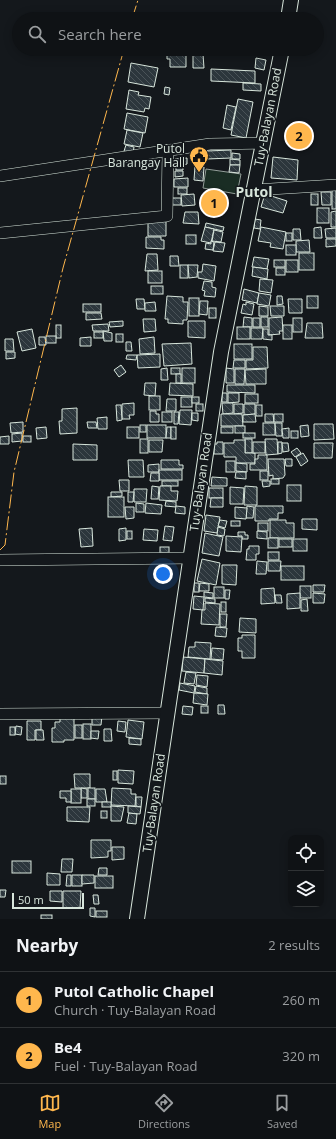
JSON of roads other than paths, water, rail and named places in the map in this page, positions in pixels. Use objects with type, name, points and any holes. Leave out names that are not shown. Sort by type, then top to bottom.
[{"type":"main road","points":[[289,12],[291,0]]},
{"type":"main road","name":"Tuy-Balayan Road","points":[[137,919],[221,352],[281,56]]},
{"type":"street","points":[[0,176],[210,144],[263,143]]},
{"type":"street","points":[[0,233],[167,216],[168,150]]},
{"type":"street","points":[[253,190],[336,185]]},
{"type":"street","points":[[0,560],[190,558]]},
{"type":"street","points":[[0,714],[167,712]]},
{"type":"place","name":"Be4","points":[[299,136]]},
{"type":"place","name":"Putol Barangay Hall","points":[[199,173]]},
{"type":"place","name":"Putol Catholic Chapel","points":[[214,203]]},
{"type":"district","name":"Putol","points":[[254,192]]}]
